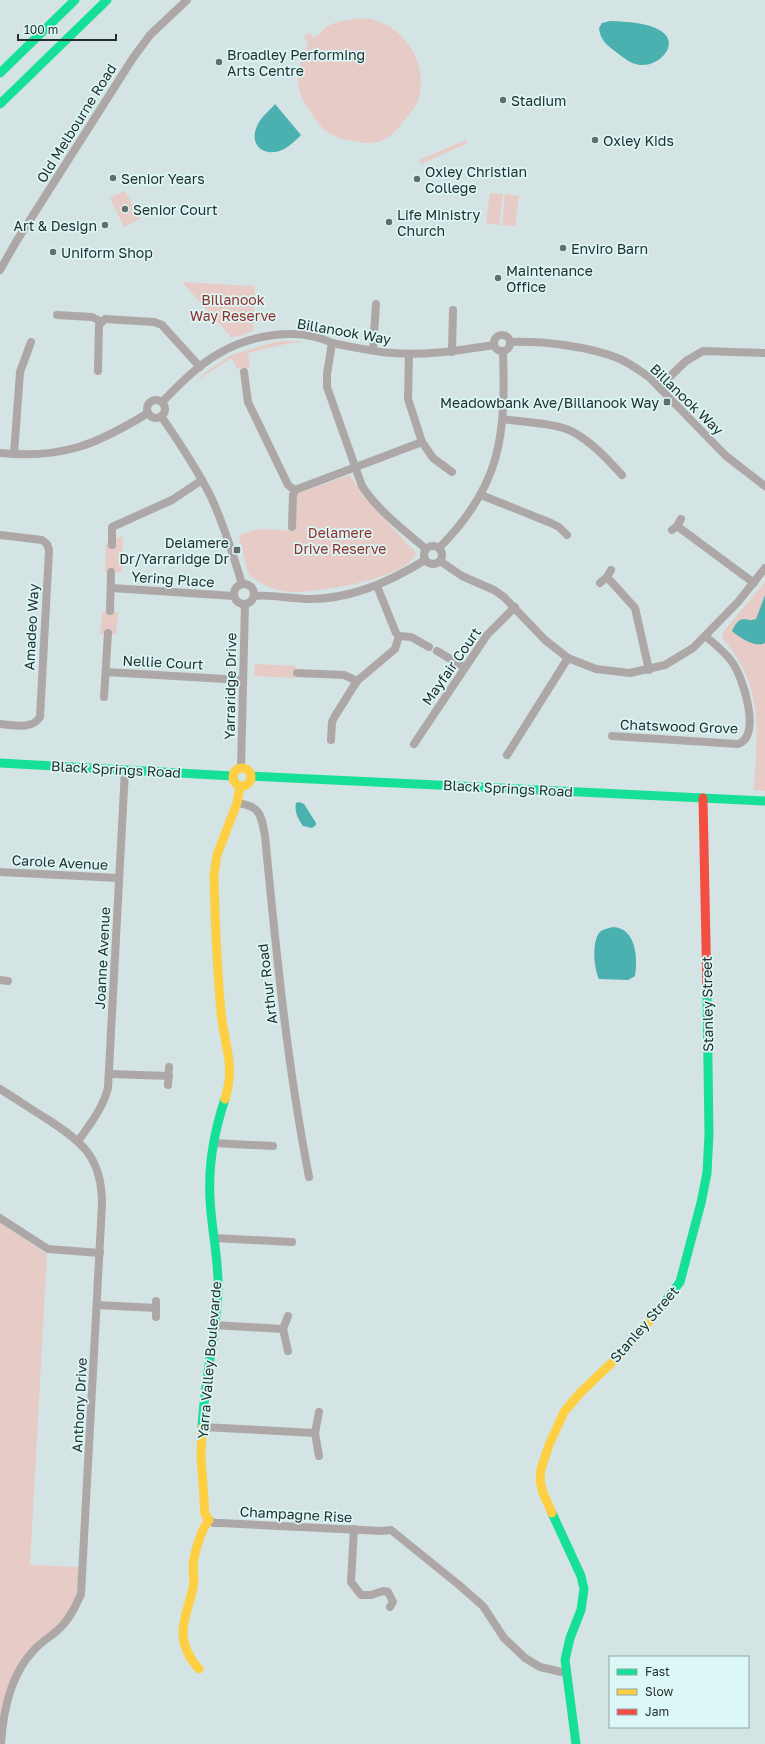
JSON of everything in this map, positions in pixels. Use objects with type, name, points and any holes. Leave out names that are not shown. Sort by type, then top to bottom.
[{"type":"main road","points":[[0,73],[74,0]]},
{"type":"main road","points":[[0,104],[107,0]]},
{"type":"main road","name":"Black Springs Road","points":[[0,763],[232,776]]},
{"type":"main road","points":[[241,768],[248,771],[251,776],[248,784],[240,786],[235,784],[232,776],[234,772],[241,768]]},
{"type":"main road","name":"Black Springs Road","points":[[251,776],[765,801]]},
{"type":"main road","name":"Yarra Valley Boulevarde","points":[[209,1520],[205,1514],[202,1468],[202,1427],[204,1397],[214,1325],[217,1271],[209,1178],[210,1161],[216,1127],[229,1087],[230,1072],[230,1059],[221,1014],[214,909],[214,875],[217,855],[237,803],[240,786]]},
{"type":"main road","name":"Stanley Street","points":[[576,1744],[566,1673],[566,1648],[582,1610],[585,1599],[584,1587],[581,1576],[543,1493],[540,1481],[541,1469],[549,1445],[564,1412],[580,1393],[625,1350],[666,1302],[680,1282],[701,1203],[707,1173],[709,1134],[703,798]]},
{"type":"main road","points":[[199,1669],[191,1660],[185,1646],[183,1633],[185,1617],[194,1586],[195,1558],[203,1527],[209,1520]]},
{"type":"street","name":"Old Melbourne Road","points":[[0,270],[16,242],[133,58],[150,35],[187,0]]},
{"type":"street","points":[[373,350],[376,304]]},
{"type":"street","points":[[452,352],[453,310]]},
{"type":"street","points":[[57,315],[92,317],[102,322]]},
{"type":"street","points":[[98,371],[99,325],[105,319],[154,322],[162,325],[200,367]]},
{"type":"street","name":"Billanook Way","points":[[162,402],[200,367],[218,354],[246,341],[264,337],[298,334],[324,339],[332,343],[409,354],[452,352],[494,345]]},
{"type":"street","points":[[502,335],[508,338],[510,342],[508,349],[503,352],[497,350],[494,345],[496,338],[502,335]]},
{"type":"street","points":[[14,454],[20,372],[31,342]]},
{"type":"street","name":"Billanook Way","points":[[510,342],[556,345],[603,353],[620,359],[649,377],[726,456],[765,486]]},
{"type":"street","points":[[332,343],[327,374],[327,387],[355,467],[366,492],[394,522],[426,550]]},
{"type":"street","points":[[659,387],[686,361],[703,351],[765,353]]},
{"type":"street","points":[[439,548],[459,526],[481,495],[494,465],[501,436],[503,419],[503,352]]},
{"type":"street","points":[[409,354],[408,399],[422,442],[433,458],[452,472]]},
{"type":"street","points":[[244,372],[248,402],[288,485],[295,490]]},
{"type":"street","points":[[156,400],[162,402],[165,409],[161,416],[152,417],[148,413],[147,407],[150,402],[156,400]]},
{"type":"street","points":[[0,452],[14,454],[44,454],[74,449],[111,435],[148,413]]},
{"type":"street","points":[[161,416],[202,480],[220,519],[242,584]]},
{"type":"street","points":[[503,419],[548,425],[572,431],[596,448],[622,475]]},
{"type":"street","points":[[292,527],[293,495],[295,490],[422,442]]},
{"type":"street","points":[[112,544],[112,527],[172,500],[202,480]]},
{"type":"street","points":[[481,495],[551,523],[559,527],[567,535]]},
{"type":"street","points":[[677,525],[754,582]]},
{"type":"street","name":"Amadeo Way","points":[[0,535],[42,540],[47,544],[49,550],[40,717],[33,724],[28,725],[0,724]]},
{"type":"street","points":[[425,560],[424,555],[426,550],[433,546],[439,548],[442,553],[440,561]]},
{"type":"street","points":[[425,560],[432,564],[440,561]]},
{"type":"street","points":[[254,596],[310,599],[326,598],[356,592],[377,586],[395,578],[425,560]]},
{"type":"street","points":[[440,561],[462,576],[494,590],[515,607],[544,640],[568,658],[596,669],[630,673],[649,670],[665,665],[680,657],[705,636],[738,602],[765,568]]},
{"type":"street","name":"Yering Place","points":[[110,611],[111,572]]},
{"type":"street","points":[[600,583],[609,574],[635,608],[649,670]]},
{"type":"street","points":[[242,584],[248,584],[252,588],[254,596],[251,601],[245,604],[239,603],[234,596],[235,590],[242,584]]},
{"type":"street","points":[[377,586],[399,636]]},
{"type":"street","name":"Yering Place","points":[[111,588],[234,596]]},
{"type":"street","name":"Yarraridge Drive","points":[[241,768],[245,604]]},
{"type":"street","name":"Mayfair Court","points":[[414,744],[464,667],[487,635],[515,607]]},
{"type":"street","name":"Nellie Court","points":[[104,697],[108,633]]},
{"type":"street","points":[[399,636],[411,637],[429,647]]},
{"type":"street","points":[[331,740],[332,722],[357,681],[395,648],[399,636]]},
{"type":"street","name":"Chatswood Grove","points":[[612,736],[738,744],[744,742],[749,732],[748,710],[742,682],[732,661],[705,636]]},
{"type":"street","points":[[437,651],[464,667]]},
{"type":"street","points":[[507,755],[568,658]]},
{"type":"street","name":"Nellie Court","points":[[106,672],[242,680]]},
{"type":"street","points":[[297,673],[344,675],[357,681]]},
{"type":"street","name":"Joanne Avenue","points":[[79,1140],[106,1098],[110,1074],[125,770]]},
{"type":"street","name":"Arthur Road","points":[[237,803],[248,804],[256,808],[261,818],[265,836],[280,991],[301,1138],[309,1176]]},
{"type":"street","name":"Carole Avenue","points":[[0,872],[120,878]]},
{"type":"street","points":[[168,1085],[169,1067]]},
{"type":"street","points":[[110,1074],[169,1076]]},
{"type":"street","name":"Anthony Drive","points":[[0,1089],[79,1140],[91,1158],[101,1183],[102,1204],[81,1594],[75,1609],[66,1621],[57,1631],[34,1650],[17,1675],[6,1705],[1,1744]]},
{"type":"street","points":[[214,1143],[272,1146]]},
{"type":"street","points":[[0,1218],[48,1249],[100,1253]]},
{"type":"street","points":[[214,1238],[292,1242]]},
{"type":"street","points":[[97,1305],[156,1309]]},
{"type":"street","points":[[288,1316],[283,1330],[288,1351]]},
{"type":"street","points":[[214,1325],[283,1330]]},
{"type":"street","points":[[319,1412],[315,1433],[319,1456]]},
{"type":"street","points":[[202,1427],[315,1433]]},
{"type":"street","name":"Champagne Rise","points":[[209,1520],[214,1523],[382,1531],[391,1530],[483,1606],[504,1638],[525,1658],[540,1667],[566,1673]]},
{"type":"street","points":[[354,1529],[351,1582],[361,1595],[371,1595],[383,1591],[388,1592],[393,1602],[390,1607]]},
{"type":"green space","points":[[363,18],[377,21],[401,35],[410,46],[416,58],[420,72],[421,86],[418,100],[414,109],[389,137],[372,143],[357,142],[340,138],[328,133],[319,124],[304,102],[298,78],[301,61],[308,45],[304,35],[311,33],[313,38],[328,26],[337,22]]},
{"type":"green space","points":[[466,140],[468,143],[421,164],[419,160]]},
{"type":"green space","name":"Senior Court","points":[[125,191],[140,219],[124,227],[110,198]]},
{"type":"green space","points":[[490,193],[503,194],[499,225],[486,223]]},
{"type":"green space","points":[[505,194],[519,196],[515,226],[502,225]]},
{"type":"green space","name":"Billanook Way Reserve","points":[[182,282],[255,286],[253,331],[232,338]]},
{"type":"green space","points":[[279,341],[301,342],[248,353],[250,367],[237,369],[232,358],[200,378],[199,377],[231,355]]},
{"type":"green space","name":"Delamere Drive Reserve","points":[[350,475],[363,496],[416,553],[409,562],[396,571],[358,583],[302,592],[289,592],[272,588],[261,583],[248,573],[239,535],[259,529],[295,531],[296,494]]},
{"type":"green space","points":[[123,536],[122,572],[105,571],[106,543]]},
{"type":"green space","points":[[765,582],[765,791],[754,790],[757,729],[752,692],[746,674],[737,657],[723,639],[723,632]]},
{"type":"green space","points":[[103,611],[118,612],[116,635],[100,634]]},
{"type":"green space","points":[[255,664],[296,666],[295,678],[254,676]]},
{"type":"green space","points":[[0,1223],[47,1254],[30,1565],[79,1567],[77,1592],[71,1608],[60,1623],[48,1634],[6,1694],[0,1716]]},
{"type":"water","points":[[610,21],[637,23],[650,26],[661,31],[667,36],[669,42],[665,54],[660,59],[647,65],[640,65],[627,60],[602,39],[599,28],[602,23]]},
{"type":"water","points":[[275,104],[301,135],[286,148],[271,152],[260,149],[255,140],[255,133],[260,120]]},
{"type":"water","points":[[765,595],[765,643],[752,643],[739,637],[732,631],[740,620],[756,619]]},
{"type":"water","points":[[299,802],[304,804],[316,823],[316,825],[312,828],[303,826],[298,818],[296,803]]},
{"type":"water","points":[[613,927],[621,929],[627,933],[634,945],[636,961],[635,976],[628,980],[599,979],[597,974],[594,954],[596,940],[601,931]]},
{"type":"traffic: fast","points":[[0,73],[75,0]]},
{"type":"traffic: fast","points":[[0,104],[107,0]]},
{"type":"traffic: fast","points":[[0,763],[233,776]]},
{"type":"traffic: fast","points":[[251,776],[765,801]]},
{"type":"traffic: fast","points":[[661,1307],[680,1282],[701,1203],[707,1173],[709,1134],[707,994]]},
{"type":"traffic: fast","points":[[202,1428],[218,1289],[211,1209],[210,1172],[215,1136],[225,1099]]},
{"type":"traffic: fast","points":[[552,1513],[581,1576],[584,1589],[581,1610],[570,1638],[565,1660],[576,1744]]},
{"type":"traffic: slow","points":[[242,768],[248,771],[251,777],[248,783],[242,786],[236,783],[233,777],[236,771],[242,768]]},
{"type":"traffic: slow","points":[[225,1099],[228,1087],[229,1065],[222,1024],[216,944],[214,875],[217,855],[237,803],[240,786]]},
{"type":"traffic: slow","points":[[552,1513],[543,1493],[540,1481],[541,1469],[549,1445],[564,1412],[580,1393],[625,1350],[661,1307]]},
{"type":"traffic: slow","points":[[199,1669],[184,1643],[183,1627],[194,1585],[193,1566],[198,1542],[209,1520],[205,1514],[201,1457],[202,1428]]},
{"type":"traffic: jam","points":[[703,798],[707,994]]},
{"type":"place","name":"Broadley Performing Arts Centre","points":[[219,62]]},
{"type":"place","name":"Stadium","points":[[503,100]]},
{"type":"place","name":"Oxley Kids","points":[[595,140]]},
{"type":"place","name":"Senior Years","points":[[113,178]]},
{"type":"place","name":"Oxley Christian College","points":[[417,179]]},
{"type":"place","name":"Senior Court","points":[[125,209]]},
{"type":"place","name":"Life Ministry Church","points":[[389,222]]},
{"type":"place","name":"Art & Design","points":[[105,225]]},
{"type":"place","name":"Enviro Barn","points":[[563,248]]},
{"type":"place","name":"Uniform Shop","points":[[53,252]]},
{"type":"place","name":"Maintenance Office","points":[[498,278]]},
{"type":"place","name":"Meadowbank Ave/Billanook Way","points":[[667,402]]},
{"type":"place","name":"Delamere Dr/Yarraridge Dr","points":[[237,550]]}]
